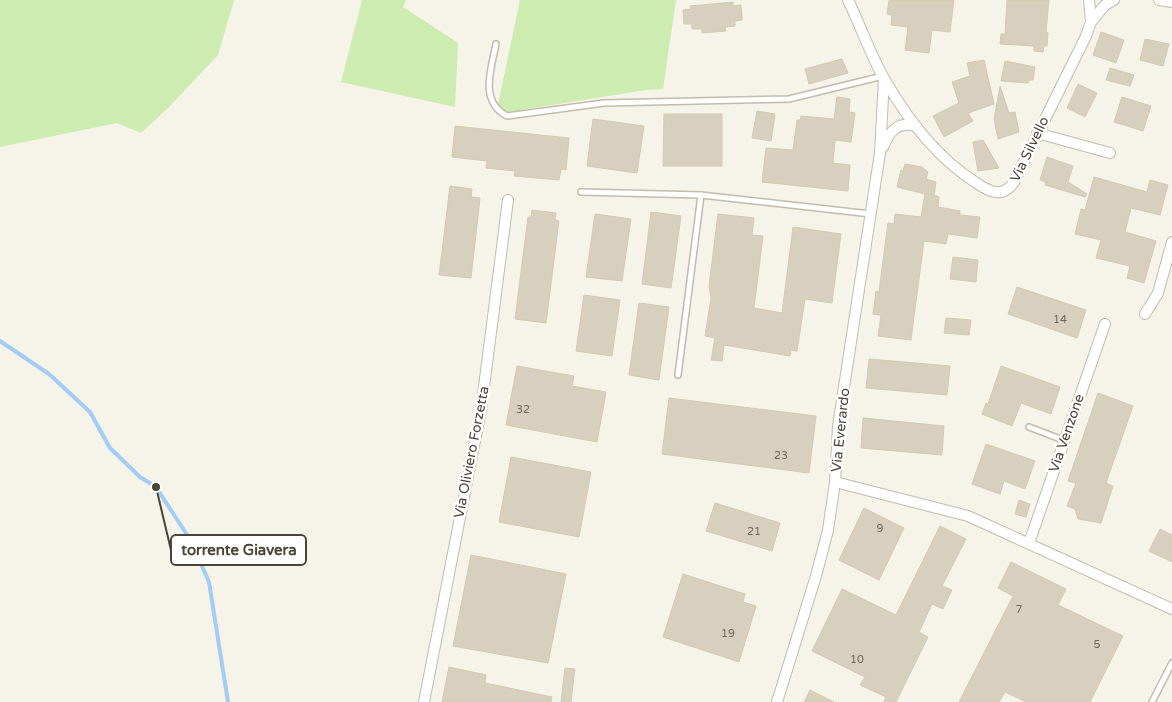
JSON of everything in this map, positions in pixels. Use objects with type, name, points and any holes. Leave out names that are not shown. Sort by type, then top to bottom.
[{"type":"street","name":"Via Silvello","points":[[848,0],[884,77],[925,140],[959,172],[987,190],[997,193],[1009,189],[1014,182],[1091,22],[1089,2]]},
{"type":"street","points":[[1091,22],[1105,6],[1114,0]]},
{"type":"street","points":[[1159,0],[1172,2]]},
{"type":"street","name":"Via Everardo","points":[[777,702],[816,576],[828,530],[835,482],[838,426],[880,153],[884,77]]},
{"type":"street","name":"Via Everardo","points":[[880,153],[887,137],[895,127],[907,123],[916,126]]},
{"type":"street","points":[[1037,133],[1110,153]]},
{"type":"street","name":"Via Oliviero Forzetta","points":[[424,702],[481,410],[508,200]]},
{"type":"street","points":[[1145,314],[1158,293],[1172,242]]},
{"type":"street","name":"Via Venzone","points":[[1028,543],[1105,324]]},
{"type":"street","points":[[835,482],[968,516],[1172,609]]},
{"type":"lane","points":[[496,44],[489,82],[490,96],[492,105],[507,116],[614,103],[789,99],[884,77]]},
{"type":"lane","points":[[581,192],[701,195],[872,214]]},
{"type":"lane","points":[[678,375],[701,195]]},
{"type":"lane","points":[[1029,427],[1063,440]]},
{"type":"lane","points":[[1152,702],[1172,663]]},
{"type":"green space","points":[[0,0],[234,0],[218,55],[169,107],[141,133],[117,123],[0,147]]},
{"type":"green space","points":[[362,0],[406,0],[403,7],[458,43],[455,107],[341,82]]},
{"type":"green space","points":[[520,0],[676,0],[663,89],[646,90],[496,114]]},
{"type":"building","points":[[889,0],[954,0],[950,32],[932,30],[929,53],[905,50],[908,27],[891,25],[892,15],[887,14]]},
{"type":"building","points":[[1007,0],[1049,0],[1046,32],[1048,33],[1047,46],[1044,46],[1043,52],[1034,51],[1034,46],[1000,44],[1001,34],[1005,34]]},
{"type":"building","points":[[733,2],[733,6],[741,5],[742,20],[735,21],[735,26],[725,27],[726,31],[702,33],[702,29],[692,29],[692,24],[684,24],[683,10],[691,9],[690,6]]},
{"type":"building","points":[[1101,32],[1124,40],[1116,63],[1093,55]]},
{"type":"building","points":[[1145,39],[1169,44],[1163,66],[1140,60]]},
{"type":"building","points":[[842,59],[848,73],[809,84],[805,69]]},
{"type":"building","points":[[984,60],[994,104],[968,113],[973,121],[944,137],[933,116],[959,103],[952,82],[970,76],[967,63]]},
{"type":"building","points":[[1005,61],[1035,67],[1033,80],[1029,80],[1028,83],[1001,81]]},
{"type":"building","points":[[1110,68],[1134,75],[1130,86],[1106,80]]},
{"type":"building","points":[[1078,84],[1097,93],[1085,117],[1067,108]]},
{"type":"building","points":[[1000,86],[1009,113],[1015,112],[1019,132],[998,139],[994,119]]},
{"type":"building","points":[[837,97],[850,99],[849,112],[855,113],[851,142],[835,140],[833,163],[850,165],[848,191],[762,182],[766,148],[793,150],[797,120],[800,120],[801,116],[834,119]]},
{"type":"building","points":[[1122,97],[1151,106],[1143,131],[1114,122]]},
{"type":"building","points":[[757,111],[775,114],[771,141],[752,138]]},
{"type":"building","points":[[664,114],[722,114],[722,166],[663,166]]},
{"type":"building","points":[[593,119],[644,126],[637,173],[587,166]]},
{"type":"building","points":[[455,126],[569,138],[566,170],[561,169],[559,180],[514,176],[515,171],[486,168],[487,161],[452,157]]},
{"type":"building","points":[[983,140],[999,168],[978,171],[973,142]]},
{"type":"building","points":[[1047,157],[1073,166],[1068,182],[1087,194],[1085,197],[1045,185],[1046,182],[1040,180]]},
{"type":"building","points":[[905,164],[922,167],[928,172],[926,179],[936,182],[934,195],[939,197],[938,207],[960,211],[960,215],[980,217],[977,238],[948,234],[946,244],[924,241],[911,340],[878,336],[881,315],[873,314],[876,291],[879,292],[888,223],[894,224],[895,214],[921,217],[925,194],[897,187],[901,170],[903,171]]},
{"type":"building","points":[[1094,177],[1147,192],[1150,180],[1168,185],[1160,215],[1131,208],[1125,232],[1156,241],[1144,283],[1127,278],[1130,266],[1096,258],[1101,240],[1075,234],[1081,209],[1085,210]]},
{"type":"building","points":[[450,186],[472,189],[471,197],[480,198],[471,278],[439,275]]},
{"type":"building","points":[[532,210],[556,213],[555,220],[559,221],[546,323],[515,319],[528,217],[531,217]]},
{"type":"building","points":[[651,212],[681,216],[671,288],[642,284]]},
{"type":"building","points":[[595,214],[631,219],[622,281],[586,277]]},
{"type":"building","points":[[718,214],[754,218],[752,235],[763,236],[754,308],[782,313],[793,227],[841,234],[832,303],[805,299],[797,351],[791,350],[790,356],[724,345],[722,361],[711,360],[715,338],[705,336],[711,298],[709,286]]},
{"type":"building","points":[[953,257],[978,260],[976,282],[950,279]]},
{"type":"building","points":[[1017,287],[1086,310],[1077,338],[1008,314]]},
{"type":"building","points":[[584,295],[620,300],[612,356],[576,351]]},
{"type":"building","points":[[639,303],[669,307],[659,380],[629,375]]},
{"type":"building","points":[[946,318],[971,320],[969,335],[944,333]]},
{"type":"building","points":[[869,359],[950,366],[947,395],[866,388]]},
{"type":"building","points":[[517,366],[574,376],[572,386],[606,392],[597,442],[506,425]]},
{"type":"building","points":[[1001,366],[1060,387],[1051,414],[1021,403],[1012,426],[982,414],[986,403],[988,404]]},
{"type":"building","points":[[1098,393],[1133,406],[1106,483],[1113,486],[1101,523],[1078,519],[1075,509],[1067,506],[1076,483],[1068,481]]},
{"type":"building","points":[[669,398],[816,416],[809,473],[662,454]]},
{"type":"building","points":[[863,418],[944,426],[942,455],[861,448]]},
{"type":"building","points":[[986,444],[1035,461],[1025,489],[1004,481],[1000,494],[972,484]]},
{"type":"building","points":[[511,457],[591,472],[579,537],[499,522]]},
{"type":"building","points":[[1019,500],[1030,504],[1026,517],[1015,514]]},
{"type":"building","points":[[715,503],[780,523],[772,551],[706,531]]},
{"type":"building","points":[[864,508],[904,528],[879,580],[839,560]]},
{"type":"building","points":[[940,526],[966,539],[942,586],[952,590],[943,609],[932,604],[919,632],[928,637],[896,702],[884,702],[886,697],[860,685],[865,677],[812,651],[842,589],[896,615]]},
{"type":"building","points":[[1160,529],[1172,535],[1172,562],[1149,551]]},
{"type":"building","points":[[471,555],[566,574],[548,663],[453,646]]},
{"type":"building","points":[[1011,562],[1066,589],[1058,605],[1123,636],[1090,702],[1026,702],[1005,692],[999,702],[959,702],[1013,596],[998,588]]},
{"type":"building","points":[[683,574],[745,594],[743,602],[756,606],[739,662],[663,637]]},
{"type":"building","points":[[449,667],[486,675],[485,683],[552,697],[551,702],[442,702]]},
{"type":"building","points":[[565,668],[575,669],[571,702],[561,702]]},
{"type":"building","points":[[810,690],[834,702],[804,702]]},
{"type":"waterway","points":[[0,341],[49,374],[90,412],[110,448],[140,477],[156,487],[191,541],[209,582],[228,702]]},
{"type":"place","name":"torrente Giavera","points":[[156,487]]}]
